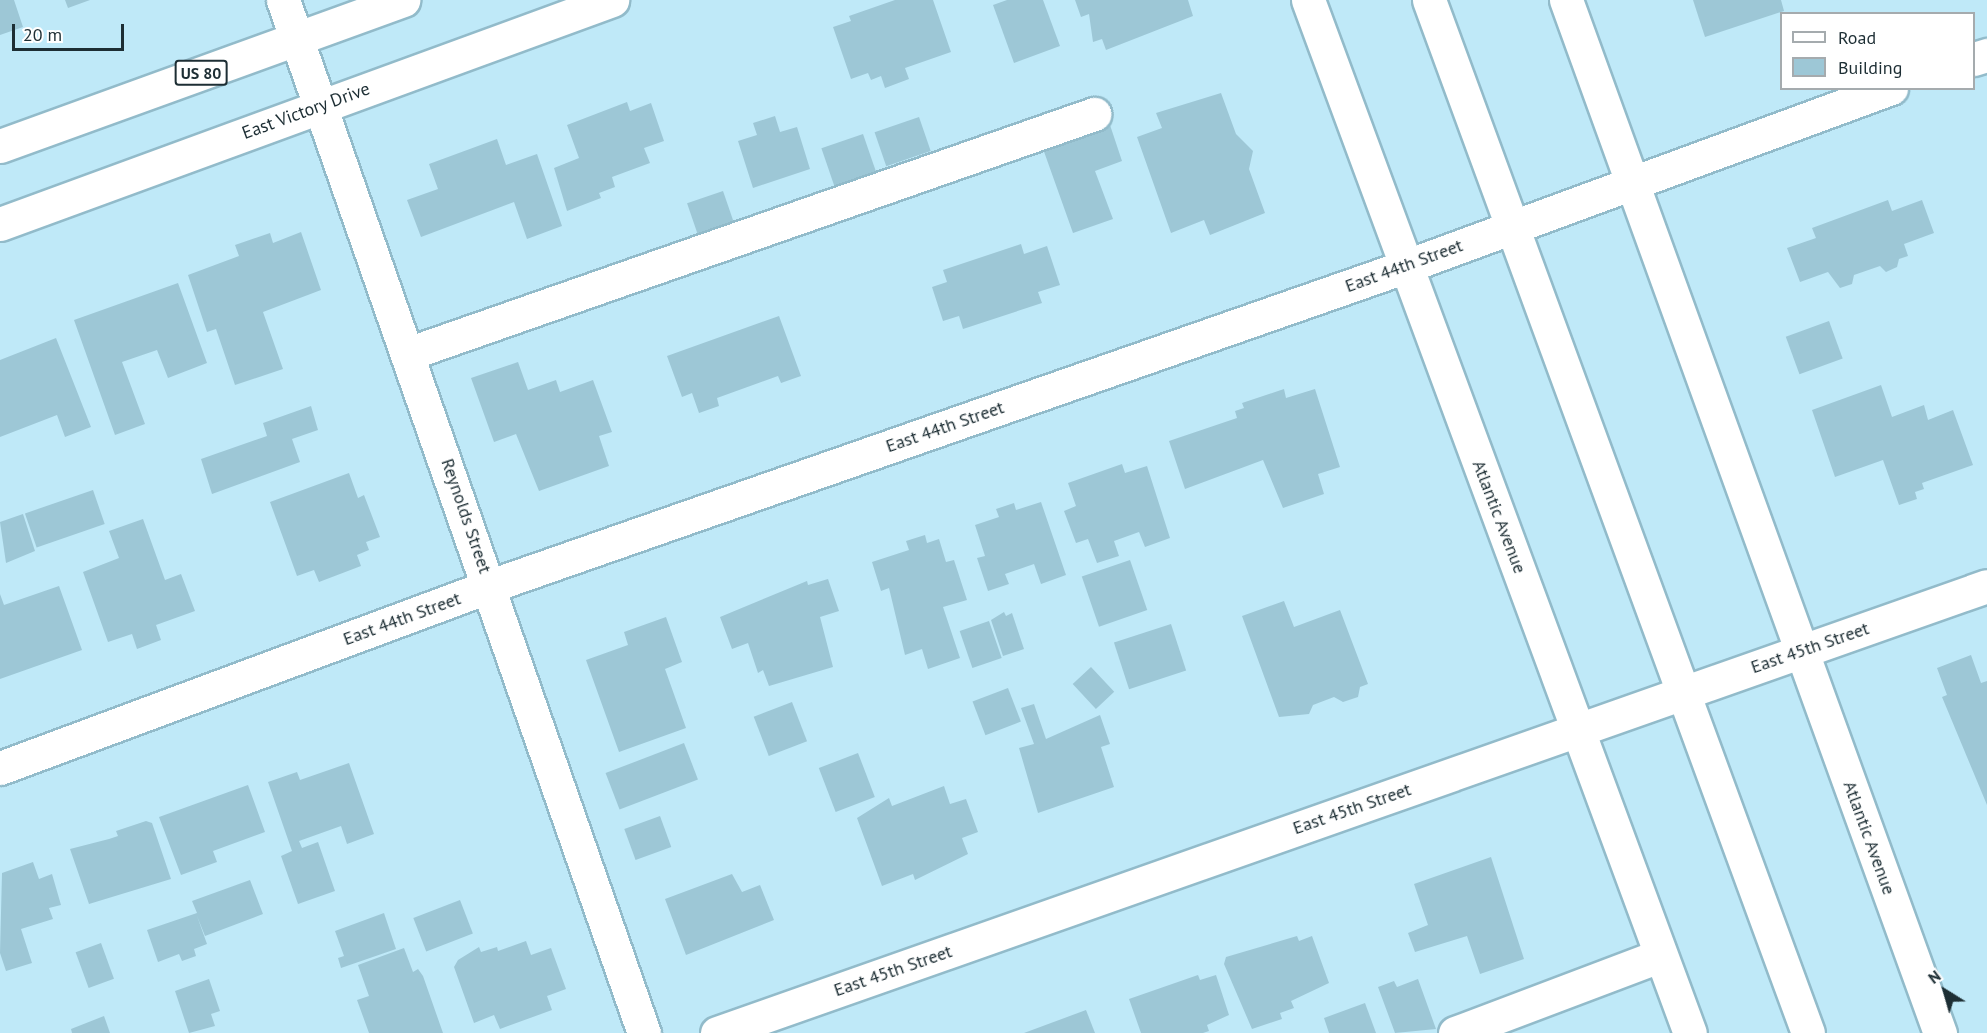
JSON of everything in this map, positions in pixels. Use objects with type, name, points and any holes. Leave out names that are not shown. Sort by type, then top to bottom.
[{"type":"street","name":"Reynolds Street","points":[[283,0],[323,105],[410,353],[644,1033]]},
{"type":"street","name":"US 80","points":[[0,146],[403,0]]},
{"type":"street","name":"East Victory Drive","points":[[0,224],[612,0]]},
{"type":"street","name":"Atlantic Avenue","points":[[1308,0],[1404,267],[1581,729],[1659,956],[1690,1033]]},
{"type":"street","points":[[1429,0],[1808,1033]]},
{"type":"street","name":"Atlantic Avenue","points":[[1566,0],[1940,1033]]},
{"type":"street","name":"East 44th Street","points":[[0,768],[490,586],[1404,267],[1630,181],[1886,90]]},
{"type":"street","points":[[410,353],[1094,114]]},
{"type":"street","name":"East 45th Street","points":[[717,1033],[1987,586]]},
{"type":"street","points":[[1455,1033],[1659,956]]},
{"type":"building","points":[[0,0],[14,0],[23,27],[0,35]]},
{"type":"building","points":[[65,0],[90,0],[68,8]]},
{"type":"building","points":[[895,0],[933,0],[951,52],[905,68],[909,79],[885,88],[881,76],[871,80],[868,73],[851,79],[833,27],[851,21],[849,16]]},
{"type":"building","points":[[1007,0],[1043,0],[1060,46],[1014,63],[993,5]]},
{"type":"building","points":[[1075,0],[1188,0],[1193,16],[1106,50],[1102,39],[1093,42],[1089,14],[1081,17]]},
{"type":"building","points":[[1693,0],[1781,0],[1784,11],[1705,37]]},
{"type":"building","points":[[1221,93],[1236,134],[1253,151],[1249,169],[1265,213],[1210,235],[1204,220],[1171,233],[1137,137],[1162,128],[1156,113]]},
{"type":"building","points":[[627,102],[630,111],[651,103],[664,141],[644,148],[650,163],[612,177],[615,187],[599,193],[601,198],[567,211],[554,168],[579,158],[567,125]]},
{"type":"building","points":[[775,116],[780,132],[797,127],[810,169],[753,188],[738,141],[757,135],[753,123]]},
{"type":"building","points":[[919,117],[931,151],[886,166],[875,132]]},
{"type":"building","points":[[1109,122],[1122,161],[1095,171],[1113,219],[1073,233],[1042,146]]},
{"type":"building","points":[[863,134],[876,172],[834,186],[821,148]]},
{"type":"building","points":[[497,139],[506,165],[537,154],[562,226],[527,239],[514,202],[421,237],[407,200],[438,189],[429,164]]},
{"type":"building","points":[[723,191],[735,225],[699,237],[687,203]]},
{"type":"building","points":[[1888,200],[1892,211],[1922,200],[1934,233],[1904,244],[1908,256],[1899,259],[1897,267],[1886,272],[1880,266],[1854,275],[1852,284],[1840,288],[1828,272],[1800,282],[1787,248],[1816,238],[1812,228]]},
{"type":"building","points":[[301,232],[321,290],[263,312],[283,369],[235,385],[216,329],[207,332],[188,275],[239,256],[235,245],[270,233],[273,243]]},
{"type":"building","points":[[1021,244],[1024,254],[1047,246],[1060,285],[1038,292],[1042,303],[963,329],[959,316],[943,321],[932,287],[947,282],[943,270]]},
{"type":"building","points":[[178,283],[207,363],[168,378],[157,350],[122,362],[145,424],[115,435],[74,320]]},
{"type":"building","points":[[779,316],[801,376],[781,383],[778,376],[717,398],[719,406],[699,413],[692,393],[682,397],[667,356]]},
{"type":"building","points":[[1829,321],[1843,359],[1799,374],[1786,337]]},
{"type":"building","points":[[56,338],[91,427],[65,437],[57,415],[0,437],[0,360]]},
{"type":"building","points":[[518,362],[528,390],[556,380],[560,392],[593,380],[612,432],[599,436],[609,466],[539,491],[516,434],[494,442],[471,378]]},
{"type":"building","points":[[1881,385],[1892,417],[1924,405],[1928,420],[1953,410],[1973,465],[1922,483],[1924,489],[1915,492],[1917,499],[1899,505],[1883,460],[1835,477],[1812,410]]},
{"type":"building","points":[[1284,389],[1286,398],[1315,389],[1340,467],[1318,474],[1324,494],[1283,508],[1263,460],[1185,489],[1169,441],[1237,418],[1235,411],[1244,408],[1242,403]]},
{"type":"building","points":[[311,406],[318,430],[292,439],[300,462],[212,494],[201,459],[267,436],[263,423]]},
{"type":"building","points":[[1122,464],[1125,473],[1147,466],[1170,538],[1145,547],[1139,532],[1114,541],[1119,556],[1097,563],[1088,539],[1076,543],[1064,511],[1076,506],[1068,483]]},
{"type":"building","points":[[349,473],[358,498],[364,495],[380,537],[366,542],[369,550],[357,555],[361,566],[319,582],[314,570],[297,576],[270,502]]},
{"type":"building","points":[[93,490],[105,524],[37,547],[25,513]]},
{"type":"building","points":[[1041,502],[1066,575],[1041,584],[1034,564],[1005,574],[1009,584],[988,591],[977,558],[985,556],[975,525],[999,517],[996,509],[1014,503],[1016,510]]},
{"type":"building","points":[[23,514],[35,551],[6,563],[0,522]]},
{"type":"building","points":[[143,519],[165,580],[181,574],[195,611],[156,625],[161,640],[137,649],[132,634],[108,642],[83,572],[119,558],[109,531]]},
{"type":"building","points":[[925,535],[927,543],[939,539],[946,562],[954,560],[967,600],[943,607],[960,658],[928,669],[922,649],[905,655],[889,588],[881,591],[872,562],[909,550],[906,541]]},
{"type":"building","points":[[1130,560],[1147,610],[1099,627],[1082,577]]},
{"type":"building","points":[[828,579],[839,611],[820,617],[833,667],[769,686],[763,670],[758,673],[748,643],[732,649],[720,617],[807,581],[808,585]]},
{"type":"building","points":[[59,586],[82,650],[0,679],[0,594],[4,605]]},
{"type":"building","points":[[1284,601],[1294,627],[1340,610],[1368,684],[1360,687],[1358,697],[1343,702],[1334,697],[1313,705],[1309,714],[1279,717],[1242,616]]},
{"type":"building","points":[[1004,612],[1006,616],[1012,613],[1024,649],[1003,656],[991,620]]},
{"type":"building","points":[[666,617],[682,662],[665,669],[686,728],[619,752],[586,660],[628,645],[624,632]]},
{"type":"building","points":[[989,621],[1002,658],[972,668],[960,631]]},
{"type":"building","points":[[1171,624],[1186,671],[1129,689],[1114,643]]},
{"type":"building","points":[[1971,655],[1981,683],[1987,681],[1987,805],[1942,697],[1947,695],[1937,668]]},
{"type":"building","points":[[1091,667],[1114,692],[1096,709],[1073,684]]},
{"type":"building","points":[[1008,688],[1021,722],[985,735],[973,702]]},
{"type":"building","points":[[792,702],[807,741],[769,756],[754,717]]},
{"type":"building","points":[[1034,704],[1046,739],[1100,715],[1110,744],[1101,747],[1114,787],[1038,813],[1019,748],[1034,744],[1021,708]]},
{"type":"building","points":[[684,743],[698,779],[620,810],[606,773]]},
{"type":"building","points":[[858,753],[875,797],[836,812],[819,768]]},
{"type":"building","points":[[349,763],[374,834],[347,844],[341,826],[299,841],[302,848],[318,842],[335,891],[298,904],[281,856],[292,851],[268,782],[297,772],[300,780]]},
{"type":"building","points":[[248,785],[265,832],[213,851],[217,862],[181,875],[159,817]]},
{"type":"building","points":[[944,786],[950,804],[966,799],[978,832],[962,838],[968,854],[915,880],[913,874],[882,886],[857,818],[889,798],[892,806]]},
{"type":"building","points":[[660,816],[671,847],[636,860],[624,829]]},
{"type":"building","points":[[146,821],[152,823],[171,879],[89,904],[70,849],[118,836],[116,831]]},
{"type":"building","points":[[1491,857],[1524,959],[1480,974],[1467,936],[1415,952],[1408,933],[1428,925],[1414,884]]},
{"type":"building","points":[[33,862],[39,879],[52,874],[61,905],[49,908],[53,919],[21,929],[32,963],[6,971],[0,953],[2,873]]},
{"type":"building","points":[[732,874],[742,892],[760,885],[774,920],[686,955],[665,899]]},
{"type":"building","points":[[250,880],[263,914],[205,936],[197,916],[207,944],[194,949],[196,956],[182,961],[179,954],[158,962],[147,930],[197,913],[192,901]]},
{"type":"building","points":[[460,900],[473,934],[426,952],[413,918]]},
{"type":"building","points":[[384,913],[396,949],[341,968],[338,958],[344,956],[335,931]]},
{"type":"building","points":[[1297,936],[1299,941],[1312,936],[1329,983],[1291,1001],[1294,1008],[1280,1013],[1282,1019],[1252,1029],[1224,964],[1226,957]]},
{"type":"building","points":[[526,941],[531,955],[551,948],[566,989],[547,996],[552,1010],[500,1029],[494,1015],[474,1023],[454,967],[458,960],[479,947],[481,952],[497,947],[498,951]]},
{"type":"building","points":[[101,943],[114,979],[89,988],[76,952]]},
{"type":"building","points":[[404,948],[413,972],[418,969],[423,976],[443,1033],[369,1033],[357,1000],[369,996],[358,965]]},
{"type":"building","points":[[1198,975],[1200,980],[1216,975],[1229,1015],[1207,1025],[1209,1031],[1203,1033],[1141,1033],[1129,999]]},
{"type":"building","points":[[209,979],[220,1011],[211,1014],[215,1026],[189,1033],[175,991]]},
{"type":"building","points":[[1418,979],[1436,1029],[1395,1033],[1378,987],[1394,981],[1397,987]]},
{"type":"building","points":[[1365,1003],[1376,1033],[1329,1033],[1324,1018]]},
{"type":"building","points":[[1086,1010],[1095,1033],[1024,1033]]},
{"type":"building","points":[[104,1016],[110,1033],[72,1033],[71,1029]]}]
